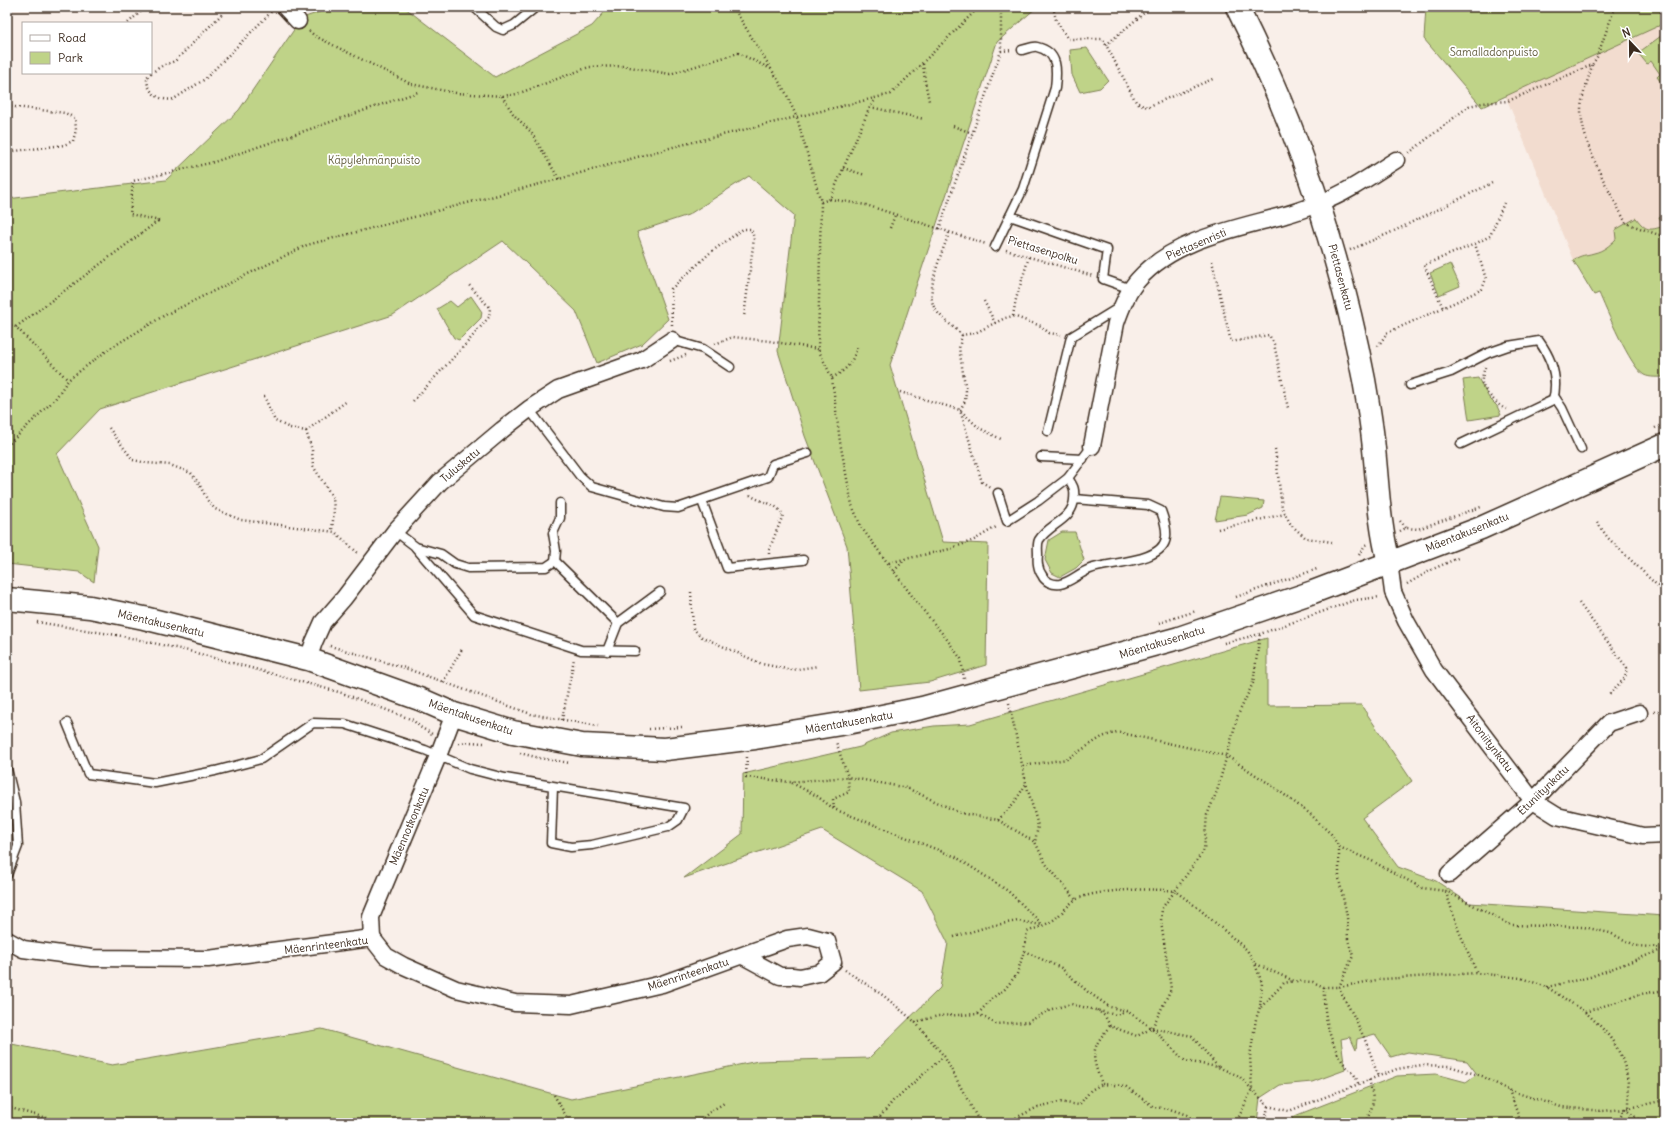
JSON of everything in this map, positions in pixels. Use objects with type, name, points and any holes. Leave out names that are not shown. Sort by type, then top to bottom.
[{"type":"main road","name":"Piettasenkatu","points":[[1237,7],[1278,93],[1301,150],[1320,203],[1342,279],[1364,380],[1374,447],[1371,540],[1390,562]]},
{"type":"main road","name":"Mäentakusenkatu","points":[[7,599],[90,608],[311,651],[454,714],[513,732],[582,745],[665,749],[748,739],[847,723],[922,708],[1179,638],[1320,590],[1481,528],[1658,437]]},
{"type":"street","points":[[285,7],[298,21]]},
{"type":"street","name":"Piettasenristi","points":[[1092,446],[1116,323],[1121,306],[1141,276],[1162,259],[1192,244],[1247,224],[1287,215],[1331,199],[1396,160]]},
{"type":"street","name":"Tuluskatu","points":[[311,651],[323,622],[344,598],[395,531],[440,482],[529,409],[558,390],[642,360],[672,340]]},
{"type":"street","name":"Aitoniitynkatu","points":[[1390,562],[1393,592],[1406,621],[1434,670],[1533,801],[1557,816],[1643,836],[1665,835]]},
{"type":"street","name":"Etuniitynkatu","points":[[1449,874],[1533,801],[1609,723],[1639,713]]},
{"type":"street","name":"Mäennotkonkatu","points":[[372,938],[371,917],[454,714]]},
{"type":"street","name":"Mäenrinteenkatu","points":[[7,940],[23,949],[92,958],[208,958],[372,938],[386,956],[404,966],[456,989],[515,1003],[571,1005],[662,984],[787,939],[808,936],[826,941],[833,962],[819,973],[800,977],[780,976],[743,956]]},
{"type":"lane","points":[[474,7],[496,27],[503,30],[514,25],[536,7]]},
{"type":"lane","points":[[995,247],[1023,189],[1054,88],[1057,73],[1057,65],[1047,51],[1036,47],[1022,50]]},
{"type":"lane","points":[[1010,216],[1107,250],[1103,279],[1131,289]]},
{"type":"lane","points":[[1048,430],[1071,337],[1121,306]]},
{"type":"lane","points":[[672,340],[703,349],[730,367]]},
{"type":"lane","points":[[1410,385],[1451,372],[1488,353],[1508,346],[1539,341],[1551,362],[1556,388],[1553,400],[1461,444]]},
{"type":"lane","points":[[1554,396],[1562,408],[1581,449]]},
{"type":"lane","points":[[529,409],[580,476],[592,487],[664,507],[678,508],[768,477],[773,464],[808,453]]},
{"type":"lane","points":[[998,493],[1007,521],[1038,501],[1068,478],[1092,446]]},
{"type":"lane","points":[[1041,457],[1083,459]]},
{"type":"lane","points":[[1068,478],[1075,488],[1073,506],[1067,516],[1047,531],[1038,541],[1038,560],[1042,576],[1049,583],[1060,584],[1076,578],[1090,569],[1150,556],[1162,548],[1166,538],[1165,524],[1161,511],[1148,505],[1074,498]]},
{"type":"lane","points":[[702,501],[727,568],[803,560]]},
{"type":"lane","points":[[555,561],[556,551],[553,534],[560,518],[560,503]]},
{"type":"lane","points":[[395,531],[416,548],[474,615],[581,650],[635,652]]},
{"type":"lane","points":[[416,548],[441,554],[455,564],[468,568],[546,567],[555,561]]},
{"type":"lane","points":[[555,561],[618,623]]},
{"type":"lane","points":[[607,651],[618,623],[660,592]]},
{"type":"lane","points":[[67,723],[88,774],[155,783],[215,771],[261,759],[313,723],[345,724],[425,750],[470,769],[505,778],[553,788],[684,808],[678,820],[668,827],[592,845],[571,847],[551,843],[553,788]]},
{"type":"lane","points":[[7,769],[15,802],[18,846],[7,875]]},
{"type":"path","points":[[129,22],[146,7]]},
{"type":"path","points":[[150,74],[147,77],[146,84],[150,91],[169,100],[174,99],[205,79],[276,7]]},
{"type":"path","points":[[732,7],[786,93],[797,118],[821,202],[818,349],[832,378],[840,442],[852,505],[862,527],[918,604],[946,638],[960,659],[964,679]]},
{"type":"path","points":[[7,446],[55,399],[68,380],[109,349],[166,315],[307,245],[560,179],[673,147],[891,94],[979,7]]},
{"type":"path","points":[[939,229],[1001,51],[1001,7]]},
{"type":"path","points":[[1106,45],[1151,7]]},
{"type":"path","points":[[1615,7],[1597,57],[1592,65],[1581,109],[1584,131],[1592,153],[1626,223],[1659,235],[1665,231]]},
{"type":"path","points":[[1054,11],[1056,20],[1068,39],[1103,39],[1136,102],[1147,107],[1215,78]]},
{"type":"path","points":[[152,72],[162,66],[175,61],[222,14]]},
{"type":"path","points":[[298,21],[315,36],[411,84],[456,93],[502,96],[517,94],[589,67],[624,66],[670,74],[738,53],[772,69]]},
{"type":"path","points":[[923,63],[929,101]]},
{"type":"path","points":[[1396,160],[1416,148],[1469,106],[1482,103],[1508,102],[1592,65]]},
{"type":"path","points":[[16,327],[159,221],[130,214],[133,181],[214,162],[418,92]]},
{"type":"path","points":[[502,96],[514,115],[531,132],[560,179]]},
{"type":"path","points":[[821,202],[830,199],[870,107],[876,98]]},
{"type":"path","points":[[7,106],[65,113],[75,118],[76,130],[73,141],[64,145],[7,152]]},
{"type":"path","points":[[870,107],[924,119]]},
{"type":"path","points":[[953,126],[972,133]]},
{"type":"path","points":[[843,168],[865,175]]},
{"type":"path","points":[[1346,251],[1392,232],[1494,182]]},
{"type":"path","name":"Piettasenpolku","points":[[830,199],[866,205],[949,233],[1103,279]]},
{"type":"path","points":[[1443,308],[1424,265],[1475,244],[1490,236],[1504,203]]},
{"type":"path","points":[[890,228],[895,215]]},
{"type":"path","points":[[672,340],[673,321],[671,289],[711,252],[743,229],[751,229],[754,238],[744,317]]},
{"type":"path","points":[[949,233],[931,287],[931,297],[934,307],[962,335]]},
{"type":"path","points":[[1378,346],[1386,334],[1482,289],[1486,279],[1475,244]]},
{"type":"path","points":[[1013,316],[1016,299],[1029,257]]},
{"type":"path","points":[[1212,261],[1231,342],[1269,335],[1274,344],[1288,408]]},
{"type":"path","points":[[412,401],[466,344],[489,317],[490,308],[468,284]]},
{"type":"path","points":[[984,301],[995,323]]},
{"type":"path","points":[[962,335],[975,333],[1005,318],[1013,316],[1041,326],[1049,333],[1071,337]]},
{"type":"path","points":[[7,324],[16,327],[68,380]]},
{"type":"path","points":[[962,335],[959,348],[966,391],[965,401],[960,410],[982,482],[998,493]]},
{"type":"path","points":[[668,362],[733,337],[818,349]]},
{"type":"path","points":[[832,378],[844,371],[853,361],[858,345]]},
{"type":"path","points":[[1488,353],[1482,383],[1488,394],[1502,408],[1522,415]]},
{"type":"path","points":[[900,392],[960,410],[979,428],[1001,439]]},
{"type":"path","points":[[264,396],[275,421],[290,428],[306,431],[347,400]]},
{"type":"path","points":[[1658,437],[1665,423]]},
{"type":"path","points":[[109,428],[133,460],[170,465],[190,473],[198,482],[208,501],[215,509],[241,520],[335,532],[370,564]]},
{"type":"path","points":[[306,431],[312,450],[313,466],[333,498],[334,510],[332,532]]},
{"type":"path","points":[[1275,449],[1282,508],[1291,525],[1306,538],[1332,542]]},
{"type":"path","points":[[741,486],[752,497],[772,504],[780,510],[783,515],[769,550],[769,564]]},
{"type":"path","points":[[1358,556],[1371,540],[1406,528],[1418,529],[1484,506]]},
{"type":"path","points":[[1218,529],[1285,514]]},
{"type":"path","points":[[889,563],[950,549],[974,540],[1007,521]]},
{"type":"path","points":[[1597,522],[1608,538],[1665,593]]},
{"type":"path","points":[[894,571],[905,559]]},
{"type":"path","points":[[1234,598],[1323,567]]},
{"type":"path","points":[[691,592],[693,628],[700,636],[762,664],[792,670],[818,666]]},
{"type":"path","points":[[1579,603],[1627,668],[1625,678],[1609,694]]},
{"type":"path","points":[[1157,624],[1199,610]]},
{"type":"path","points":[[36,622],[57,624],[122,636],[189,651],[342,693],[413,720]]},
{"type":"path","points":[[1097,1010],[1105,1016],[1110,1026],[1137,1036],[1152,1028],[1171,989],[1161,922],[1162,908],[1204,850],[1207,815],[1217,791],[1238,715],[1253,683],[1260,634]]},
{"type":"path","points":[[332,641],[333,647]]},
{"type":"path","points":[[311,651],[333,647],[405,668],[531,714],[603,727]]},
{"type":"path","points":[[562,720],[576,648]]},
{"type":"path","points":[[443,682],[462,649]]},
{"type":"path","points":[[957,681],[971,677]]},
{"type":"path","points":[[1009,703],[1026,784],[1038,826],[1035,842]]},
{"type":"path","points":[[641,729],[685,727]]},
{"type":"path","points":[[1023,766],[1067,759],[1102,736],[1117,732],[1227,756]]},
{"type":"path","points":[[834,809],[833,799],[849,792],[848,777],[835,742]]},
{"type":"path","points":[[747,757],[746,778],[790,782],[848,777],[907,788],[960,813],[998,820],[1035,842],[1046,864],[1076,900]]},
{"type":"path","points":[[790,782],[817,796],[834,809],[956,858],[1008,891],[1043,925]]},
{"type":"path","points":[[998,820],[1014,803],[1026,784]]},
{"type":"path","points":[[1339,847],[1339,879],[1348,916],[1348,940],[1353,956],[1339,987],[1345,1003],[1359,1025],[1378,1077]]},
{"type":"path","points":[[978,1014],[991,999],[1005,989],[1017,974],[1024,952],[1027,932],[1056,918],[1066,907],[1076,900],[1103,891],[1160,889],[1175,891],[1198,908],[1247,950],[1255,964],[1262,983],[1260,1007],[1256,1019],[1250,1056],[1252,1089],[1236,1123]]},
{"type":"path","points":[[1446,891],[1458,929],[1476,973]]},
{"type":"path","points":[[954,937],[990,926],[1018,921],[1043,925]]},
{"type":"path","points":[[1546,987],[1590,977],[1665,948]]},
{"type":"path","points":[[1024,952],[1061,968],[1088,992],[1110,1007],[1128,1011],[1152,1028],[1185,1061],[1218,1067],[1238,1076],[1268,1106],[1289,1111],[1396,1069],[1422,1065],[1449,1066],[1482,1076],[1508,1090],[1561,1107],[1602,1111],[1625,1109],[1665,1100]]},
{"type":"path","points":[[833,962],[884,996],[915,1022],[944,1056],[980,1123]]},
{"type":"path","points":[[1255,964],[1294,980],[1312,982],[1324,987],[1339,987],[1382,979],[1476,973],[1521,978],[1546,987],[1585,1012],[1600,1024],[1611,1036],[1627,1070],[1629,1108]]},
{"type":"path","points":[[1260,1007],[1284,983],[1294,980]]},
{"type":"path","points":[[1324,987],[1324,1003],[1330,1032],[1344,1065],[1355,1075],[1358,1084]]},
{"type":"path","points":[[1585,1012],[1641,994],[1665,990]]},
{"type":"path","points":[[915,1022],[938,1016],[978,1014],[996,1024],[1028,1022],[1052,1009],[1071,1004],[1116,1015],[1128,1011]]},
{"type":"path","points":[[1102,1084],[1095,1065],[1094,1051],[1099,1039],[1110,1026]]},
{"type":"path","points":[[1152,1028],[1192,1036],[1218,1067]]},
{"type":"path","points":[[876,1123],[893,1101],[944,1056]]},
{"type":"path","points":[[1365,1123],[1372,1110],[1373,1098],[1369,1079]]},
{"type":"path","points":[[1005,1123],[1038,1107],[1059,1102],[1079,1104],[1091,1090],[1102,1084],[1125,1086],[1154,1107],[1170,1109],[1187,1115],[1197,1123]]},
{"type":"path","points":[[1508,1090],[1521,1123]]},
{"type":"path","points":[[554,1095],[570,1123]]},
{"type":"path","points":[[697,1123],[711,1111],[726,1102]]},
{"type":"path","points":[[1265,1123],[1268,1106]]},
{"type":"path","points":[[7,1107],[64,1123]]},
{"type":"path","points":[[1617,1123],[1625,1109]]},
{"type":"path","points":[[1625,1109],[1643,1123]]},
{"type":"shaded area","points":[[1665,23],[1665,377],[1651,377],[1643,374],[1635,366],[1616,331],[1599,293],[1594,295],[1573,260],[1505,95]]},
{"type":"green space","name":"Käpylehmänpuisto","points":[[335,7],[404,7],[495,77],[592,26],[609,7],[1037,7],[997,42],[890,365],[943,542],[988,544],[986,665],[930,682],[859,690],[847,546],[805,436],[778,351],[794,215],[749,176],[688,215],[637,232],[668,319],[642,344],[597,363],[576,311],[503,241],[393,315],[100,409],[57,454],[98,546],[94,582],[79,572],[7,564],[7,199],[166,180],[239,110],[302,18]]},
{"type":"green space","name":"Samalladonpuisto","points":[[1426,7],[1665,7],[1665,23],[1482,107],[1424,39]]},
{"type":"green space","points":[[1665,33],[1664,86],[1657,77],[1660,74],[1651,61],[1647,64],[1638,53]]},
{"type":"green space","points":[[1087,48],[1108,80],[1100,88],[1080,92],[1072,75],[1070,50]]},
{"type":"green space","points":[[1665,213],[1665,377],[1651,377],[1644,375],[1638,370],[1632,361],[1625,350],[1599,293],[1594,295],[1573,260],[1606,248],[1616,239],[1615,230],[1636,218],[1645,228],[1648,229],[1655,229],[1664,226],[1659,217]]},
{"type":"green space","points":[[1450,264],[1460,286],[1439,295],[1430,273]]},
{"type":"green space","points":[[471,296],[482,312],[481,318],[459,340],[454,338],[437,309],[450,301],[457,307]]},
{"type":"green space","points":[[1478,378],[1489,398],[1497,406],[1501,415],[1469,420],[1463,380]]},
{"type":"green space","points":[[1220,497],[1264,501],[1263,508],[1248,515],[1215,520]]},
{"type":"green space","points":[[1062,532],[1075,532],[1084,560],[1076,568],[1060,577],[1052,573],[1045,560],[1049,540]]},
{"type":"green space","points":[[1267,638],[1267,706],[1361,705],[1412,781],[1362,818],[1398,867],[1436,881],[1469,903],[1665,916],[1665,1123],[1293,1123],[1292,1117],[1397,1076],[1436,1074],[1466,1082],[1477,1074],[1467,1061],[1408,1052],[1391,1057],[1375,1034],[1357,1039],[1356,1050],[1350,1037],[1341,1039],[1345,1070],[1312,1082],[1280,1085],[1260,1098],[1257,1123],[7,1123],[7,1043],[112,1065],[322,1029],[571,1099],[758,1061],[869,1058],[940,988],[948,943],[922,891],[822,830],[684,878],[742,834],[743,774],[860,747],[891,733],[934,726],[970,724]]}]
